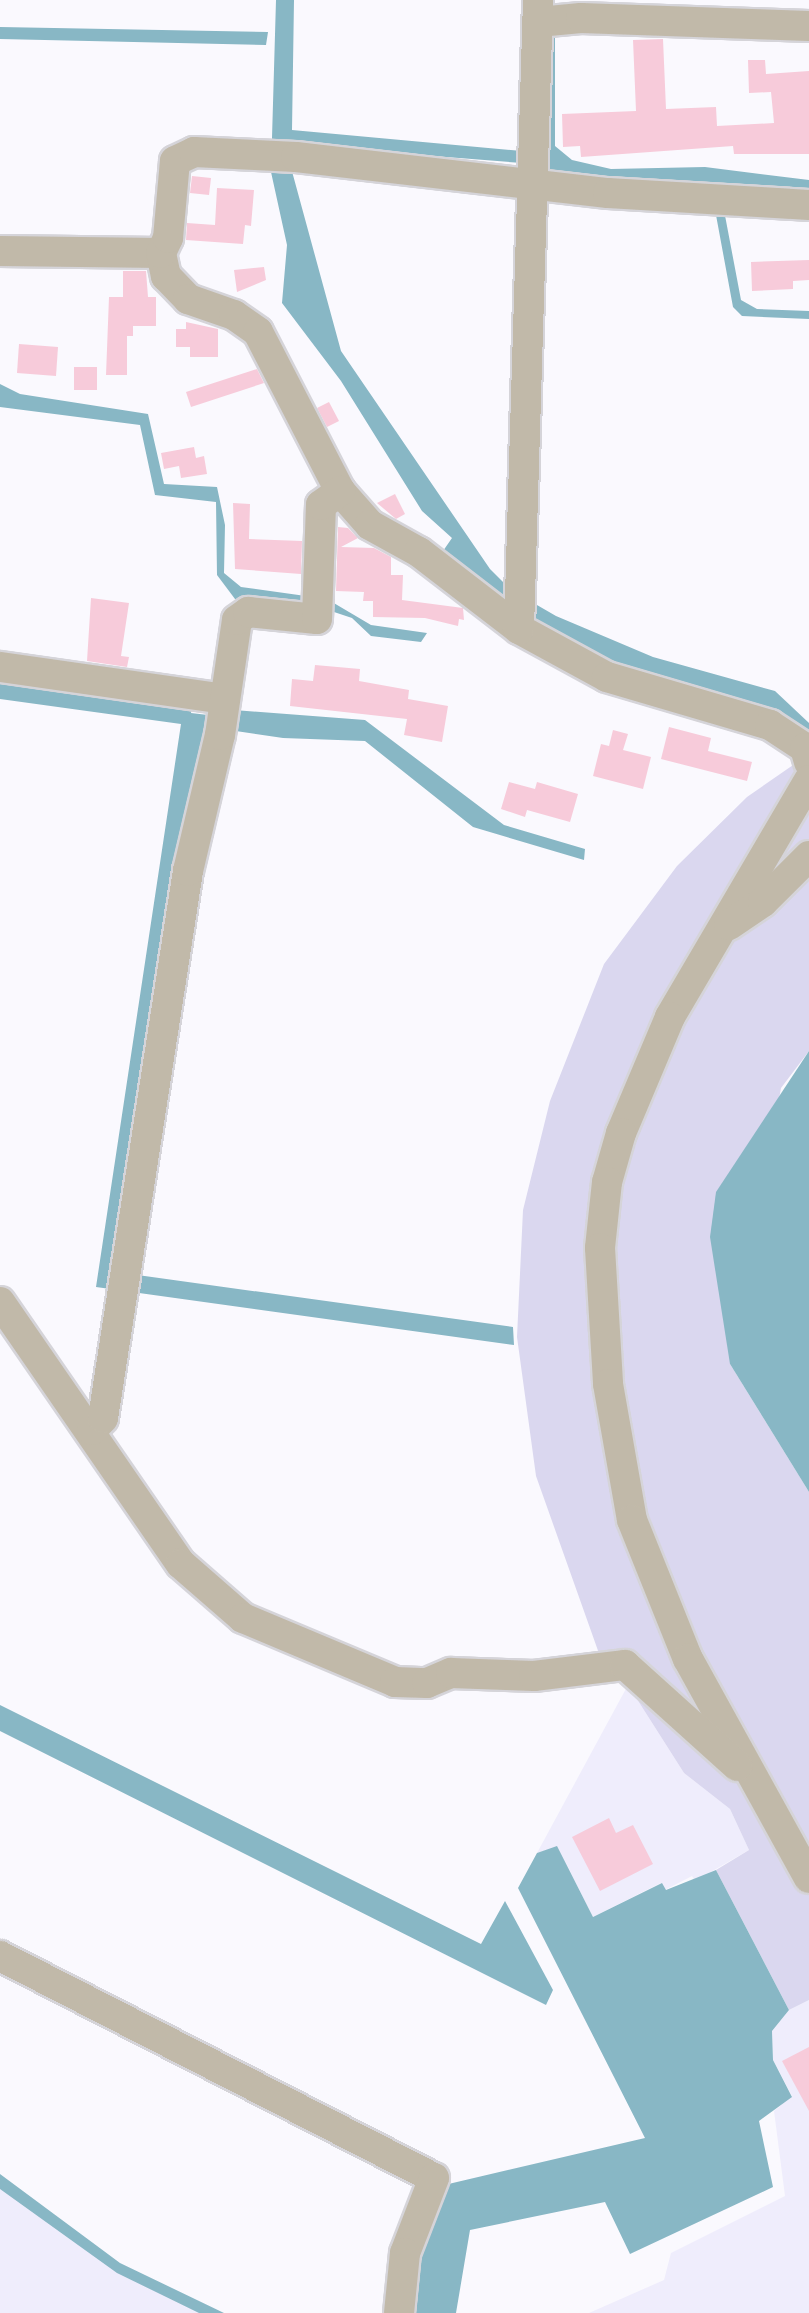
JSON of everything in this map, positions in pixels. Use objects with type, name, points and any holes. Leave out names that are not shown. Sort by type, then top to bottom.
[{"type":"street","points":[[519,629],[538,11],[581,18],[809,26]]},
{"type":"street","points":[[809,205],[716,197],[608,193],[531,181],[283,156],[194,152],[175,161],[168,238],[161,253],[166,276],[188,299],[234,315],[258,332],[340,491],[370,525],[419,552],[519,629],[607,677],[770,725],[805,748],[809,762]]},
{"type":"street","points":[[0,251],[161,253]]},
{"type":"street","points":[[92,1430],[103,1418],[188,871],[225,699],[237,620],[248,612],[317,619],[321,505],[340,491]]},
{"type":"street","points":[[0,667],[225,699]]},
{"type":"street","points":[[809,780],[670,1017],[621,1133],[607,1182],[600,1248],[608,1384],[632,1520],[688,1659],[809,1878]]},
{"type":"street","points":[[723,930],[763,902],[809,856]]},
{"type":"street","points":[[0,1302],[92,1430],[181,1564],[243,1618],[395,1682],[427,1683],[451,1673],[534,1676],[625,1665],[755,1782]]},
{"type":"street","points":[[0,1956],[434,2178],[405,2253],[399,2313]]},
{"type":"shaded area","points":[[809,754],[809,1051],[781,1088],[730,1364],[809,1492],[809,2000],[789,2010],[716,1870],[749,1850],[730,1809],[684,1773],[628,1685],[607,1676],[536,1476],[517,1337],[523,1210],[550,1101],[604,964],[677,866],[747,797]]},
{"type":"shaded area","points":[[628,1685],[684,1773],[730,1809],[749,1850],[695,1881],[692,1876],[665,1890],[661,1883],[593,1917],[557,1847],[537,1853]]},
{"type":"shaded area","points":[[809,2000],[809,2313],[589,2313],[664,2280],[671,2253],[785,2196],[774,2111],[792,2096],[773,2060],[772,2031],[789,2010]]},
{"type":"shaded area","points":[[0,2183],[121,2269],[214,2313],[0,2313]]},
{"type":"water","points":[[276,0],[294,0],[292,130],[522,151],[522,163],[293,145],[290,164],[341,351],[490,569],[511,590],[556,616],[653,657],[775,691],[809,723],[809,740],[604,662],[532,624],[443,551],[452,538],[422,511],[341,381],[282,303],[287,245],[271,172]]},
{"type":"water","points":[[0,27],[268,32],[266,45],[0,39]]},
{"type":"water","points":[[555,33],[555,146],[572,160],[611,169],[705,167],[809,180],[809,196],[720,189],[741,300],[757,309],[809,311],[809,319],[742,316],[733,307],[711,188],[548,173],[542,164],[547,38]]},
{"type":"water","points":[[0,384],[20,394],[148,414],[164,484],[217,487],[225,525],[224,573],[241,587],[327,599],[371,625],[427,633],[421,642],[371,636],[352,618],[307,603],[235,599],[217,575],[216,502],[155,495],[140,425],[0,407]]},
{"type":"water","points":[[0,679],[192,706],[191,713],[208,715],[180,840],[116,1272],[513,1327],[514,1345],[96,1287],[181,724],[0,699]]},
{"type":"water","points":[[234,710],[365,720],[504,825],[585,849],[584,860],[473,827],[365,741],[283,738],[229,730]]},
{"type":"water","points":[[809,1051],[809,1492],[730,1364],[710,1237],[716,1192]]},
{"type":"water","points":[[0,1705],[481,1944],[505,1901],[553,1990],[546,2005],[0,1731]]},
{"type":"water","points":[[557,1846],[593,1917],[662,1883],[666,1890],[716,1870],[789,2010],[772,2031],[773,2060],[792,2097],[759,2121],[773,2187],[630,2254],[605,2202],[470,2230],[456,2313],[406,2313],[411,2255],[440,2186],[645,2138],[518,1888],[537,1853]]},
{"type":"water","points":[[0,2174],[120,2263],[224,2313],[199,2313],[117,2273],[0,2189]]},
{"type":"building","points":[[663,39],[666,109],[716,107],[717,126],[774,123],[771,92],[749,93],[748,60],[765,60],[766,74],[809,71],[809,154],[734,154],[733,146],[581,157],[580,146],[563,147],[562,114],[636,111],[633,40]]},
{"type":"building","points":[[192,176],[211,178],[209,195],[190,193]]},
{"type":"building","points":[[217,188],[254,190],[251,226],[245,225],[243,244],[186,240],[187,223],[215,225]]},
{"type":"building","points":[[809,260],[809,280],[793,281],[793,289],[752,291],[751,262]]},
{"type":"building","points":[[264,267],[266,280],[237,292],[234,270]]},
{"type":"building","points":[[123,271],[146,271],[148,297],[156,297],[156,326],[133,326],[133,336],[127,336],[127,375],[106,375],[109,297],[123,297]]},
{"type":"building","points":[[186,322],[218,329],[218,357],[190,357],[190,347],[176,347],[176,329],[186,329]]},
{"type":"building","points":[[19,344],[58,347],[56,376],[17,373]]},
{"type":"building","points":[[74,367],[97,367],[97,390],[74,390]]},
{"type":"building","points":[[257,369],[264,383],[191,407],[186,392]]},
{"type":"building","points":[[329,402],[339,421],[327,427],[317,408]]},
{"type":"building","points":[[194,447],[196,458],[204,456],[207,474],[181,478],[179,466],[164,469],[161,453]]},
{"type":"building","points":[[395,494],[405,514],[396,519],[377,503]]},
{"type":"building","points":[[233,503],[250,504],[249,539],[302,541],[301,574],[235,569]]},
{"type":"building","points":[[338,527],[348,528],[358,538],[341,547],[374,548],[391,557],[391,575],[403,575],[402,600],[463,608],[464,620],[459,619],[458,626],[425,618],[373,617],[373,601],[363,601],[364,592],[336,591]]},
{"type":"building","points":[[91,598],[129,603],[121,656],[129,657],[127,667],[87,661]]},
{"type":"building","points":[[315,665],[360,669],[359,681],[409,690],[408,699],[448,706],[442,742],[404,735],[407,719],[290,706],[292,679],[313,681]]},
{"type":"building","points":[[669,727],[711,738],[708,751],[752,762],[747,781],[661,759]]},
{"type":"building","points":[[613,730],[628,734],[623,750],[651,757],[643,789],[593,776],[601,744],[609,746]]},
{"type":"building","points":[[509,782],[535,789],[537,782],[578,794],[570,822],[527,810],[525,817],[501,809]]},
{"type":"building","points":[[609,1818],[616,1833],[633,1825],[653,1864],[600,1891],[572,1837]]},
{"type":"building","points":[[809,2047],[809,2111],[782,2061]]}]
